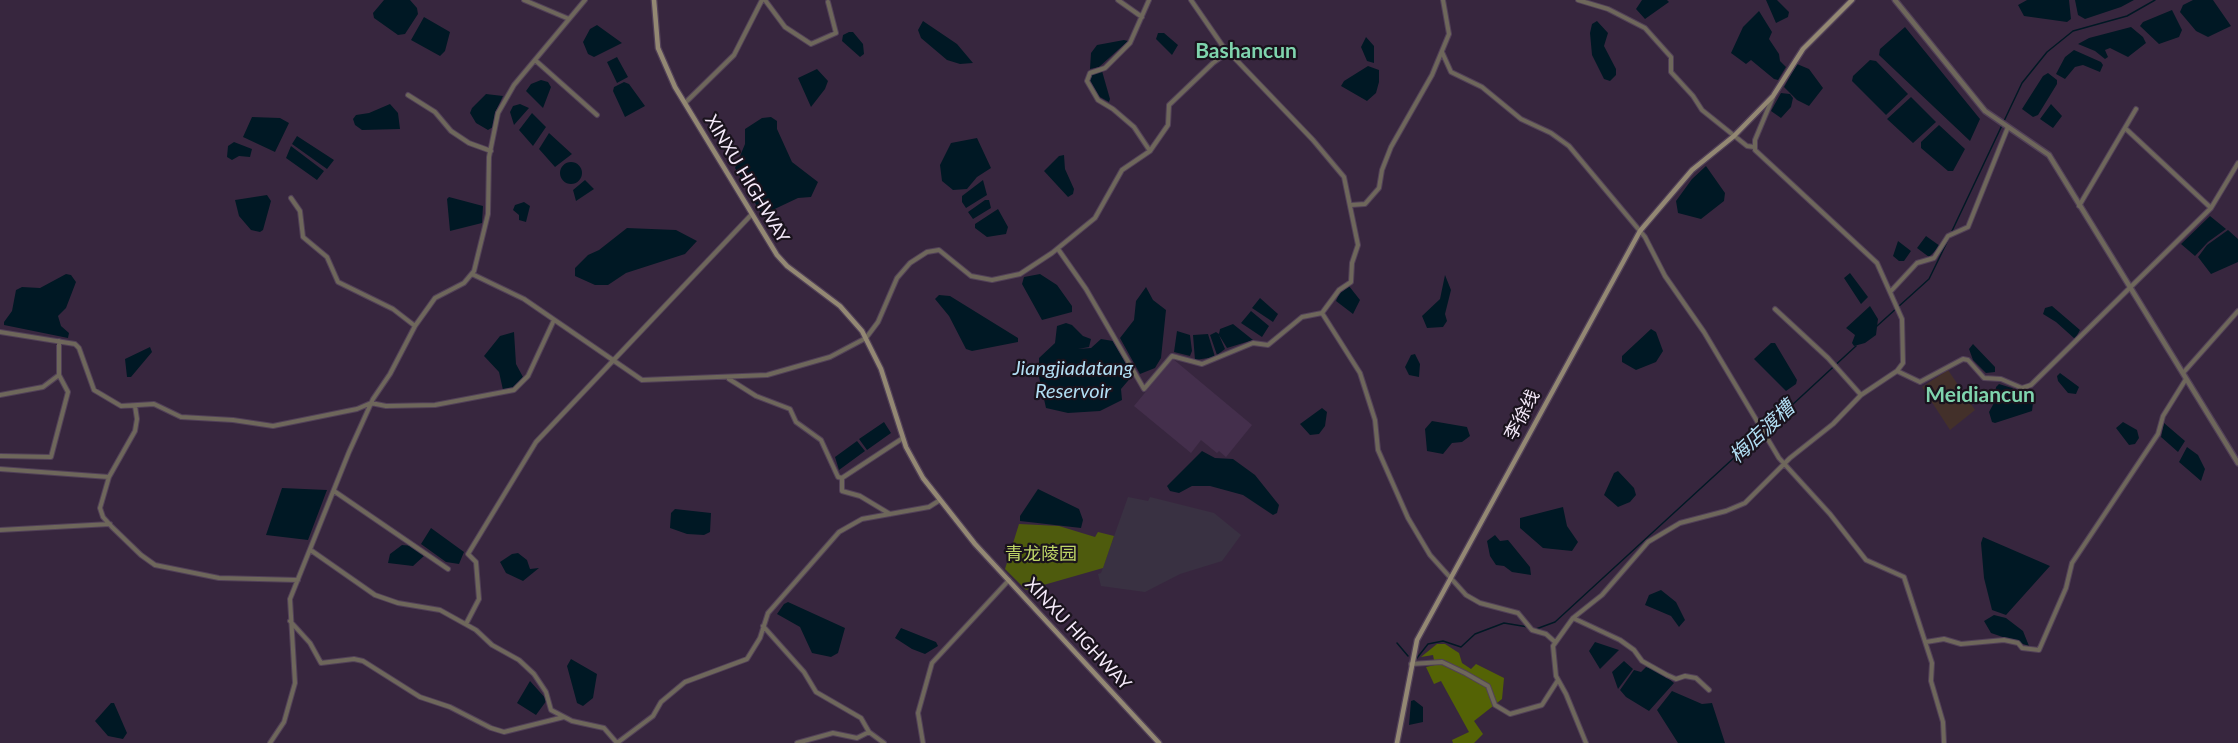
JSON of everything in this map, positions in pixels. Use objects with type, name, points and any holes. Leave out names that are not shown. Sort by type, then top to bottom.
[{"type":"main road","name":"XINXU HIGHWAY","points":[[654,0],[656,34],[662,60],[685,103],[783,262],[840,306],[866,338],[884,377],[903,438],[918,470],[975,544],[1159,743]]},
{"type":"main road","points":[[1773,96],[1803,49],[1852,0]]},
{"type":"main road","name":"李徐线","points":[[1397,743],[1417,639],[1640,231],[1692,170],[1734,136],[1773,96]]},
{"type":"street","points":[[524,0],[569,18]]},
{"type":"street","points":[[270,743],[286,717],[295,683],[290,599],[349,452],[371,403],[390,374],[415,326],[435,298],[464,282],[472,274],[488,214],[491,151],[501,107],[535,60],[585,0]]},
{"type":"street","points":[[685,103],[734,55],[764,0],[785,27],[811,44],[836,33],[828,2]]},
{"type":"street","points":[[1118,0],[1142,17]]},
{"type":"street","points":[[1149,0],[1130,43],[1105,68],[1090,73],[1087,81],[1098,100],[1113,109],[1134,127],[1150,150]]},
{"type":"street","points":[[1058,249],[1086,289],[1144,389],[1173,356],[1202,364],[1253,342],[1268,345],[1302,317],[1322,313],[1339,290],[1351,282],[1352,263],[1358,245],[1351,205],[1342,174],[1228,52],[1191,0]]},
{"type":"street","points":[[1351,205],[1366,203],[1380,188],[1382,170],[1391,147],[1442,52],[1449,34],[1443,0]]},
{"type":"street","points":[[1578,0],[1608,9],[1647,30],[1671,57],[1671,72],[1702,110],[1734,136],[1754,147],[1874,260],[1891,291],[1902,319],[1903,363],[1897,370],[1861,395],[1827,430],[1784,464],[1746,503],[1726,512],[1684,521],[1655,536],[1632,558],[1602,595],[1573,618],[1555,642],[1552,656],[1558,680],[1586,743]]},
{"type":"street","points":[[1895,0],[1976,101],[1996,120],[2047,153],[2238,463]]},
{"type":"street","points":[[472,274],[519,296],[646,381],[762,376],[820,360],[866,338],[878,322],[897,278],[910,263],[927,252],[939,250],[971,276],[992,280],[1020,274],[1058,249],[1097,216],[1124,168],[1150,150],[1168,125],[1169,105],[1213,63],[1228,52]]},
{"type":"street","points":[[1442,52],[1451,72],[1482,87],[1521,119],[1566,143],[1640,231],[1665,276],[1704,332],[1784,464],[1830,514],[1866,560],[1880,568],[1904,576],[1932,663],[1931,681],[1943,722],[1944,743]]},
{"type":"street","points":[[535,60],[597,115]]},
{"type":"street","points":[[408,95],[435,112],[451,131],[469,143],[491,151]]},
{"type":"street","points":[[1754,147],[1773,96]]},
{"type":"street","points":[[2079,206],[2136,109]]},
{"type":"street","points":[[1891,291],[1917,263],[1934,258],[1948,236],[1968,227],[2008,127]]},
{"type":"street","points":[[2125,128],[2211,208]]},
{"type":"street","points":[[1897,370],[1920,382],[1963,358],[1984,378],[1997,378],[2027,387],[2131,289],[2211,208],[2238,162]]},
{"type":"street","points":[[291,198],[299,210],[303,237],[327,257],[338,282],[393,309],[415,326]]},
{"type":"street","points":[[466,624],[479,599],[476,562],[468,555],[539,438],[752,214]]},
{"type":"street","points":[[1775,309],[1828,358],[1861,395]]},
{"type":"street","points":[[2183,373],[2238,311]]},
{"type":"street","points":[[1322,313],[1360,373],[1375,420],[1378,450],[1408,518],[1431,555],[1472,599],[1518,613],[1533,630],[1546,634],[1555,642]]},
{"type":"street","points":[[0,332],[59,341],[78,347],[93,388],[98,394],[121,406],[154,404],[181,417],[233,420],[273,426],[357,409],[371,403],[386,406],[435,405],[514,390],[528,376],[554,320]]},
{"type":"street","points":[[0,456],[51,457],[68,392],[59,375],[59,341]]},
{"type":"street","points":[[0,395],[43,387],[59,375]]},
{"type":"street","points":[[728,378],[756,396],[790,410],[796,422],[821,440],[838,477],[842,478]]},
{"type":"street","points":[[1926,642],[1944,639],[1961,644],[2003,640],[2018,643],[2022,648],[2038,650],[2066,588],[2072,563],[2158,434],[2163,416],[2186,379]]},
{"type":"street","points":[[135,406],[137,422],[135,431],[109,477],[100,511],[110,524],[141,555],[155,565],[192,570],[219,578],[298,580]]},
{"type":"street","points":[[842,478],[903,438]]},
{"type":"street","points":[[0,470],[109,477]]},
{"type":"street","points":[[842,478],[842,491],[860,496],[890,514]]},
{"type":"street","points":[[334,491],[448,569]]},
{"type":"street","points":[[311,551],[375,595],[398,603],[440,610],[479,632],[492,645],[521,662],[543,687],[550,709],[564,717],[604,728],[617,743],[653,716],[662,702],[685,682],[744,661],[751,654],[768,613],[836,534],[862,519],[929,507],[940,500]]},
{"type":"street","points":[[0,530],[110,524]]},
{"type":"street","points":[[923,743],[918,713],[932,663],[1009,580]]},
{"type":"street","points":[[1573,618],[1620,640],[1634,650],[1642,662],[1676,679],[1683,676],[1696,678],[1709,690]]},
{"type":"street","points":[[290,621],[310,643],[321,663],[363,661],[420,698],[450,707],[491,728],[504,732],[564,717]]},
{"type":"street","points":[[763,626],[804,672],[816,692],[861,718],[869,732],[884,743]]},
{"type":"street","points":[[1411,664],[1442,662],[1465,673],[1488,686],[1495,705],[1509,714],[1541,705],[1558,680]]},
{"type":"street","points":[[797,743],[833,733],[857,738],[869,732]]},
{"type":"shaded area","points":[[1173,359],[1252,425],[1226,457],[1201,440],[1191,453],[1134,406]]},
{"type":"shaded area","points":[[1948,370],[1975,410],[1950,430],[1922,387]]},
{"type":"shaded area","points":[[1128,497],[1148,501],[1150,497],[1214,513],[1241,535],[1222,561],[1180,574],[1145,592],[1101,586],[1098,574],[1101,573]]},
{"type":"green space","name":"青龙陵园","points":[[1019,524],[1059,526],[1095,537],[1098,532],[1114,536],[1103,568],[1026,590],[1005,569]]},
{"type":"green space","points":[[1437,644],[1445,644],[1459,653],[1462,663],[1471,669],[1476,664],[1504,678],[1502,699],[1474,721],[1483,734],[1474,743],[1453,743],[1452,740],[1469,732],[1441,681],[1434,684],[1426,667],[1435,665],[1433,655],[1421,657]]},
{"type":"water","points":[[384,0],[410,0],[417,8],[418,14],[405,34],[398,35],[374,18],[373,13]]},
{"type":"water","points":[[1642,0],[1667,0],[1669,2],[1645,19],[1636,9]]},
{"type":"water","points":[[1766,0],[1777,0],[1789,12],[1788,17],[1776,23]]},
{"type":"water","points":[[2027,0],[2069,0],[2071,19],[2067,22],[2024,16],[2018,5]]},
{"type":"water","points":[[2075,0],[2134,0],[2121,7],[2085,19],[2078,15]]},
{"type":"water","points":[[2193,0],[2213,0],[2231,26],[2208,37],[2196,31],[2180,12],[2183,5]]},
{"type":"water","points":[[2172,10],[2182,30],[2179,37],[2159,44],[2140,26],[2143,22]]},
{"type":"water","points":[[1759,11],[1772,32],[1769,39],[1779,54],[1780,61],[1786,67],[1778,80],[1751,60],[1746,64],[1731,53],[1743,27]]},
{"type":"water","points":[[424,17],[450,32],[445,51],[440,56],[411,40]]},
{"type":"water","points":[[923,21],[957,44],[973,63],[960,64],[947,60],[921,38],[918,30]]},
{"type":"water","points":[[1597,21],[1608,33],[1604,46],[1616,69],[1616,75],[1610,81],[1604,79],[1592,55],[1590,33],[1592,24]]},
{"type":"water","points":[[597,25],[622,43],[594,57],[588,54],[583,42],[590,29]]},
{"type":"water","points":[[1905,27],[1980,119],[1970,141],[1879,55],[1880,49]]},
{"type":"water","points":[[2131,27],[2143,37],[2146,43],[2128,57],[2110,48],[2105,50],[2108,57],[2105,59],[2095,51],[2078,44],[2089,38]]},
{"type":"water","points":[[853,32],[863,44],[864,54],[860,57],[842,41],[843,35]]},
{"type":"water","points":[[1158,33],[1164,33],[1178,45],[1172,55],[1156,39]]},
{"type":"water","points":[[1366,37],[1374,46],[1374,63],[1367,61],[1361,47]]},
{"type":"water","points":[[1128,41],[1099,67],[1090,69],[1091,53],[1097,45]]},
{"type":"water","points":[[2074,50],[2101,62],[2103,65],[2100,72],[2083,65],[2075,67],[2065,79],[2056,74],[2065,57]]},
{"type":"water","points":[[617,57],[628,77],[617,83],[607,62]]},
{"type":"water","points":[[1870,60],[1876,61],[1908,94],[1886,115],[1852,81],[1853,76]]},
{"type":"water","points":[[1797,64],[1809,69],[1823,88],[1809,106],[1797,100],[1784,87]]},
{"type":"water","points":[[1368,66],[1379,70],[1379,82],[1376,93],[1367,101],[1341,86],[1344,81]]},
{"type":"water","points":[[817,69],[828,81],[825,89],[811,107],[798,78]]},
{"type":"water","points":[[1102,71],[1109,102],[1098,96],[1089,83],[1091,74]]},
{"type":"water","points":[[2048,73],[2057,80],[2057,84],[2038,115],[2033,117],[2022,109],[2043,76]]},
{"type":"water","points":[[541,80],[548,82],[551,87],[543,108],[526,91],[531,84]]},
{"type":"water","points":[[624,82],[629,84],[645,106],[625,117],[613,91],[614,87]]},
{"type":"water","points":[[1781,93],[1790,94],[1793,98],[1791,107],[1781,118],[1771,111]]},
{"type":"water","points":[[486,94],[503,96],[495,113],[493,127],[488,130],[476,123],[470,113]]},
{"type":"water","points":[[1911,97],[1936,122],[1913,143],[1887,119]]},
{"type":"water","points":[[390,104],[398,113],[400,129],[362,130],[355,125],[353,119],[356,115],[369,113]]},
{"type":"water","points":[[520,104],[529,108],[514,125],[510,112],[513,106]]},
{"type":"water","points":[[2051,104],[2062,116],[2053,128],[2040,119]]},
{"type":"water","points":[[532,113],[546,127],[533,146],[519,130]]},
{"type":"water","points":[[252,117],[280,118],[289,123],[275,152],[243,137]]},
{"type":"water","points":[[771,117],[777,121],[777,129],[792,162],[818,182],[811,197],[798,198],[762,215],[735,168],[745,144],[745,129],[762,118]]},
{"type":"water","points":[[1939,125],[1965,149],[1953,171],[1948,171],[1921,148],[1921,142]]},
{"type":"water","points":[[549,133],[572,154],[555,167],[539,149]]},
{"type":"water","points":[[297,136],[334,160],[327,169],[292,144]]},
{"type":"water","points":[[977,138],[991,168],[977,177],[967,189],[953,190],[942,181],[940,165],[951,143]]},
{"type":"water","points":[[234,142],[252,149],[250,157],[239,156],[232,160],[227,157],[228,146]]},
{"type":"water","points":[[291,146],[324,171],[317,180],[286,158]]},
{"type":"water","points":[[1064,155],[1065,169],[1074,189],[1073,194],[1068,197],[1044,171],[1059,156]]},
{"type":"water","points":[[571,162],[579,165],[582,173],[579,181],[571,184],[563,181],[560,173],[563,165]]},
{"type":"water","points":[[1706,166],[1725,193],[1724,201],[1701,219],[1678,213],[1676,201],[1692,179]]},
{"type":"water","points":[[585,180],[594,189],[576,201],[573,190]]},
{"type":"water","points":[[983,180],[987,195],[966,208],[962,202],[962,196]]},
{"type":"water","points":[[267,195],[271,201],[263,230],[260,232],[251,230],[239,216],[235,200]]},
{"type":"water","points":[[449,197],[483,206],[482,223],[450,231],[447,199]]},
{"type":"water","points":[[985,200],[989,200],[991,208],[973,219],[968,212]]},
{"type":"water","points":[[524,202],[530,206],[526,222],[519,220],[519,215],[513,210],[515,205]]},
{"type":"water","points":[[998,209],[1008,227],[1006,234],[987,237],[975,228],[975,224]]},
{"type":"water","points":[[2210,216],[2226,229],[2208,242],[2195,256],[2181,244]]},
{"type":"water","points":[[627,228],[676,230],[697,241],[685,254],[626,273],[608,285],[595,285],[575,276],[575,268],[588,255],[599,250]]},
{"type":"water","points":[[2228,230],[2238,239],[2238,262],[2211,274],[2198,257],[2207,245]]},
{"type":"water","points":[[1926,236],[1940,246],[1929,257],[1917,248]]},
{"type":"water","points":[[1898,241],[1911,251],[1904,261],[1899,261],[1893,256]]},
{"type":"water","points":[[1850,273],[1868,297],[1861,304],[1844,278]]},
{"type":"water","points":[[66,274],[71,275],[76,282],[66,308],[58,316],[61,326],[69,333],[68,338],[4,325],[12,311],[16,290],[22,287],[40,288]]},
{"type":"water","points":[[1040,274],[1057,285],[1072,306],[1072,312],[1042,320],[1022,284],[1024,277]]},
{"type":"water","points":[[1445,275],[1451,290],[1445,314],[1447,321],[1443,327],[1427,328],[1422,316],[1440,299]]},
{"type":"water","points":[[1349,286],[1360,300],[1353,314],[1336,301],[1339,294]]},
{"type":"water","name":"Jiangjiadatang Reservoir","points":[[1146,287],[1153,300],[1166,310],[1161,358],[1155,368],[1140,374],[1120,338],[1134,320],[1136,301]]},
{"type":"water","points":[[939,295],[950,296],[1018,338],[1018,342],[972,351],[966,349],[949,316],[935,299]]},
{"type":"water","points":[[1260,298],[1278,314],[1273,322],[1252,308]]},
{"type":"water","points":[[1870,306],[1878,319],[1876,335],[1865,343],[1854,346],[1852,343],[1855,335],[1846,328]]},
{"type":"water","points":[[2052,306],[2080,330],[2075,339],[2043,314],[2045,308]]},
{"type":"water","points":[[1251,311],[1269,326],[1262,337],[1241,323]]},
{"type":"water","name":"Jiangjiadatang Reservoir","points":[[1066,323],[1091,339],[1089,347],[1078,349],[1091,348],[1101,339],[1113,341],[1133,375],[1121,389],[1122,400],[1100,411],[1068,413],[1046,408],[1039,377],[1039,358],[1055,343],[1057,326]]},
{"type":"water","points":[[1233,324],[1253,340],[1227,348],[1219,335],[1225,349],[1217,355],[1210,335],[1216,332],[1219,334],[1220,329]]},
{"type":"water","points":[[1651,329],[1656,332],[1663,351],[1656,362],[1636,370],[1622,362],[1622,356]]},
{"type":"water","points":[[1177,331],[1190,335],[1192,351],[1190,356],[1174,352]]},
{"type":"water","points":[[514,332],[516,364],[523,377],[513,389],[503,390],[499,372],[484,356],[500,336]]},
{"type":"water","points":[[1208,334],[1215,357],[1195,360],[1193,335]]},
{"type":"water","points":[[1771,343],[1775,343],[1797,380],[1796,384],[1786,391],[1754,359]]},
{"type":"water","points":[[1973,344],[1995,367],[1995,372],[1986,373],[1973,360],[1969,349]]},
{"type":"water","points":[[150,347],[152,352],[131,377],[127,377],[125,359]]},
{"type":"water","points":[[1415,354],[1420,364],[1419,377],[1409,375],[1405,367],[1411,355]]},
{"type":"water","points":[[2060,373],[2079,387],[2076,394],[2068,393],[2058,381],[2057,376]]},
{"type":"water","points":[[1999,384],[2012,388],[2033,403],[2032,411],[1992,422],[1989,412],[1995,401],[1996,387]]},
{"type":"water","points":[[1322,408],[1327,412],[1325,426],[1319,434],[1310,435],[1300,424]]},
{"type":"water","points":[[1432,421],[1467,427],[1470,436],[1462,442],[1452,443],[1443,454],[1427,451],[1425,429]]},
{"type":"water","points":[[884,422],[891,433],[867,450],[859,439]]},
{"type":"water","points":[[2123,422],[2137,430],[2139,438],[2135,444],[2129,445],[2116,428]]},
{"type":"water","points":[[2164,423],[2185,441],[2178,452],[2161,437]]},
{"type":"water","points":[[857,441],[865,451],[839,470],[835,457]]},
{"type":"water","points":[[2187,447],[2198,455],[2205,469],[2201,481],[2179,462]]},
{"type":"water","points":[[1202,451],[1215,458],[1233,459],[1255,475],[1279,505],[1277,513],[1273,515],[1243,495],[1210,486],[1192,486],[1179,493],[1170,491],[1167,486]]},
{"type":"water","points":[[1618,471],[1634,488],[1636,495],[1630,502],[1618,507],[1604,495],[1614,473]]},
{"type":"water","points":[[282,488],[327,490],[308,540],[266,535]]},
{"type":"water","points":[[1038,489],[1079,509],[1083,520],[1081,528],[1020,521],[1020,516]]},
{"type":"water","points":[[1563,507],[1567,526],[1578,542],[1572,551],[1543,548],[1520,528],[1520,518]]},
{"type":"water","points":[[675,509],[711,513],[710,532],[704,535],[687,534],[670,528],[671,513]]},
{"type":"water","points":[[431,528],[464,552],[459,564],[446,562],[421,544]]},
{"type":"water","points":[[1495,535],[1500,541],[1508,540],[1530,567],[1531,575],[1512,572],[1504,566],[1496,565],[1490,556],[1487,541]]},
{"type":"water","points":[[1983,537],[2050,566],[2006,615],[1992,610],[1984,578],[1981,543]]},
{"type":"water","points":[[402,545],[414,546],[424,556],[413,566],[388,563],[390,554]]},
{"type":"water","points":[[518,553],[527,560],[530,569],[539,568],[523,581],[506,573],[500,562]]},
{"type":"water","points":[[1661,590],[1676,602],[1685,620],[1679,627],[1671,616],[1645,605],[1649,595]]},
{"type":"water","points":[[788,602],[845,628],[838,653],[831,657],[812,653],[800,627],[777,614]]},
{"type":"water","points":[[1994,615],[2006,618],[2023,631],[2029,646],[1991,633],[1984,621]]},
{"type":"water","points":[[901,628],[936,642],[938,646],[925,654],[912,649],[895,638]]},
{"type":"water","points":[[1595,642],[1619,650],[1600,669],[1589,651]]},
{"type":"water","points":[[571,659],[597,674],[593,698],[583,706],[577,703],[567,666]]},
{"type":"water","points":[[1624,661],[1633,669],[1618,689],[1612,672]]},
{"type":"water","points":[[1646,667],[1659,671],[1674,683],[1649,711],[1626,697],[1620,690],[1634,670],[1641,672]]},
{"type":"water","points":[[530,681],[547,700],[536,715],[517,703]]},
{"type":"water","points":[[1672,691],[1702,704],[1712,703],[1725,743],[1678,743],[1657,710]]},
{"type":"water","points":[[1414,700],[1423,707],[1423,722],[1409,725],[1411,701]]},
{"type":"water","points":[[111,703],[114,703],[127,733],[123,739],[108,736],[95,721]]},
{"type":"waterway","points":[[1952,231],[2022,83],[2047,52],[2073,31],[2127,16],[2155,0]]},
{"type":"waterway","name":"梅店渡槽","points":[[1877,326],[1929,279],[1949,238]]},
{"type":"waterway","name":"梅店渡槽","points":[[1765,430],[1856,346]]},
{"type":"waterway","name":"梅店渡槽","points":[[1536,629],[1555,622],[1761,433]]},
{"type":"waterway","points":[[1417,658],[1428,644],[1443,641],[1461,647],[1475,634],[1504,623],[1528,627]]},
{"type":"waterway","points":[[1397,643],[1408,656]]},
{"type":"district","name":"Bashancun","points":[[1246,51]]},
{"type":"district","name":"Meidiancun","points":[[1980,395]]}]
